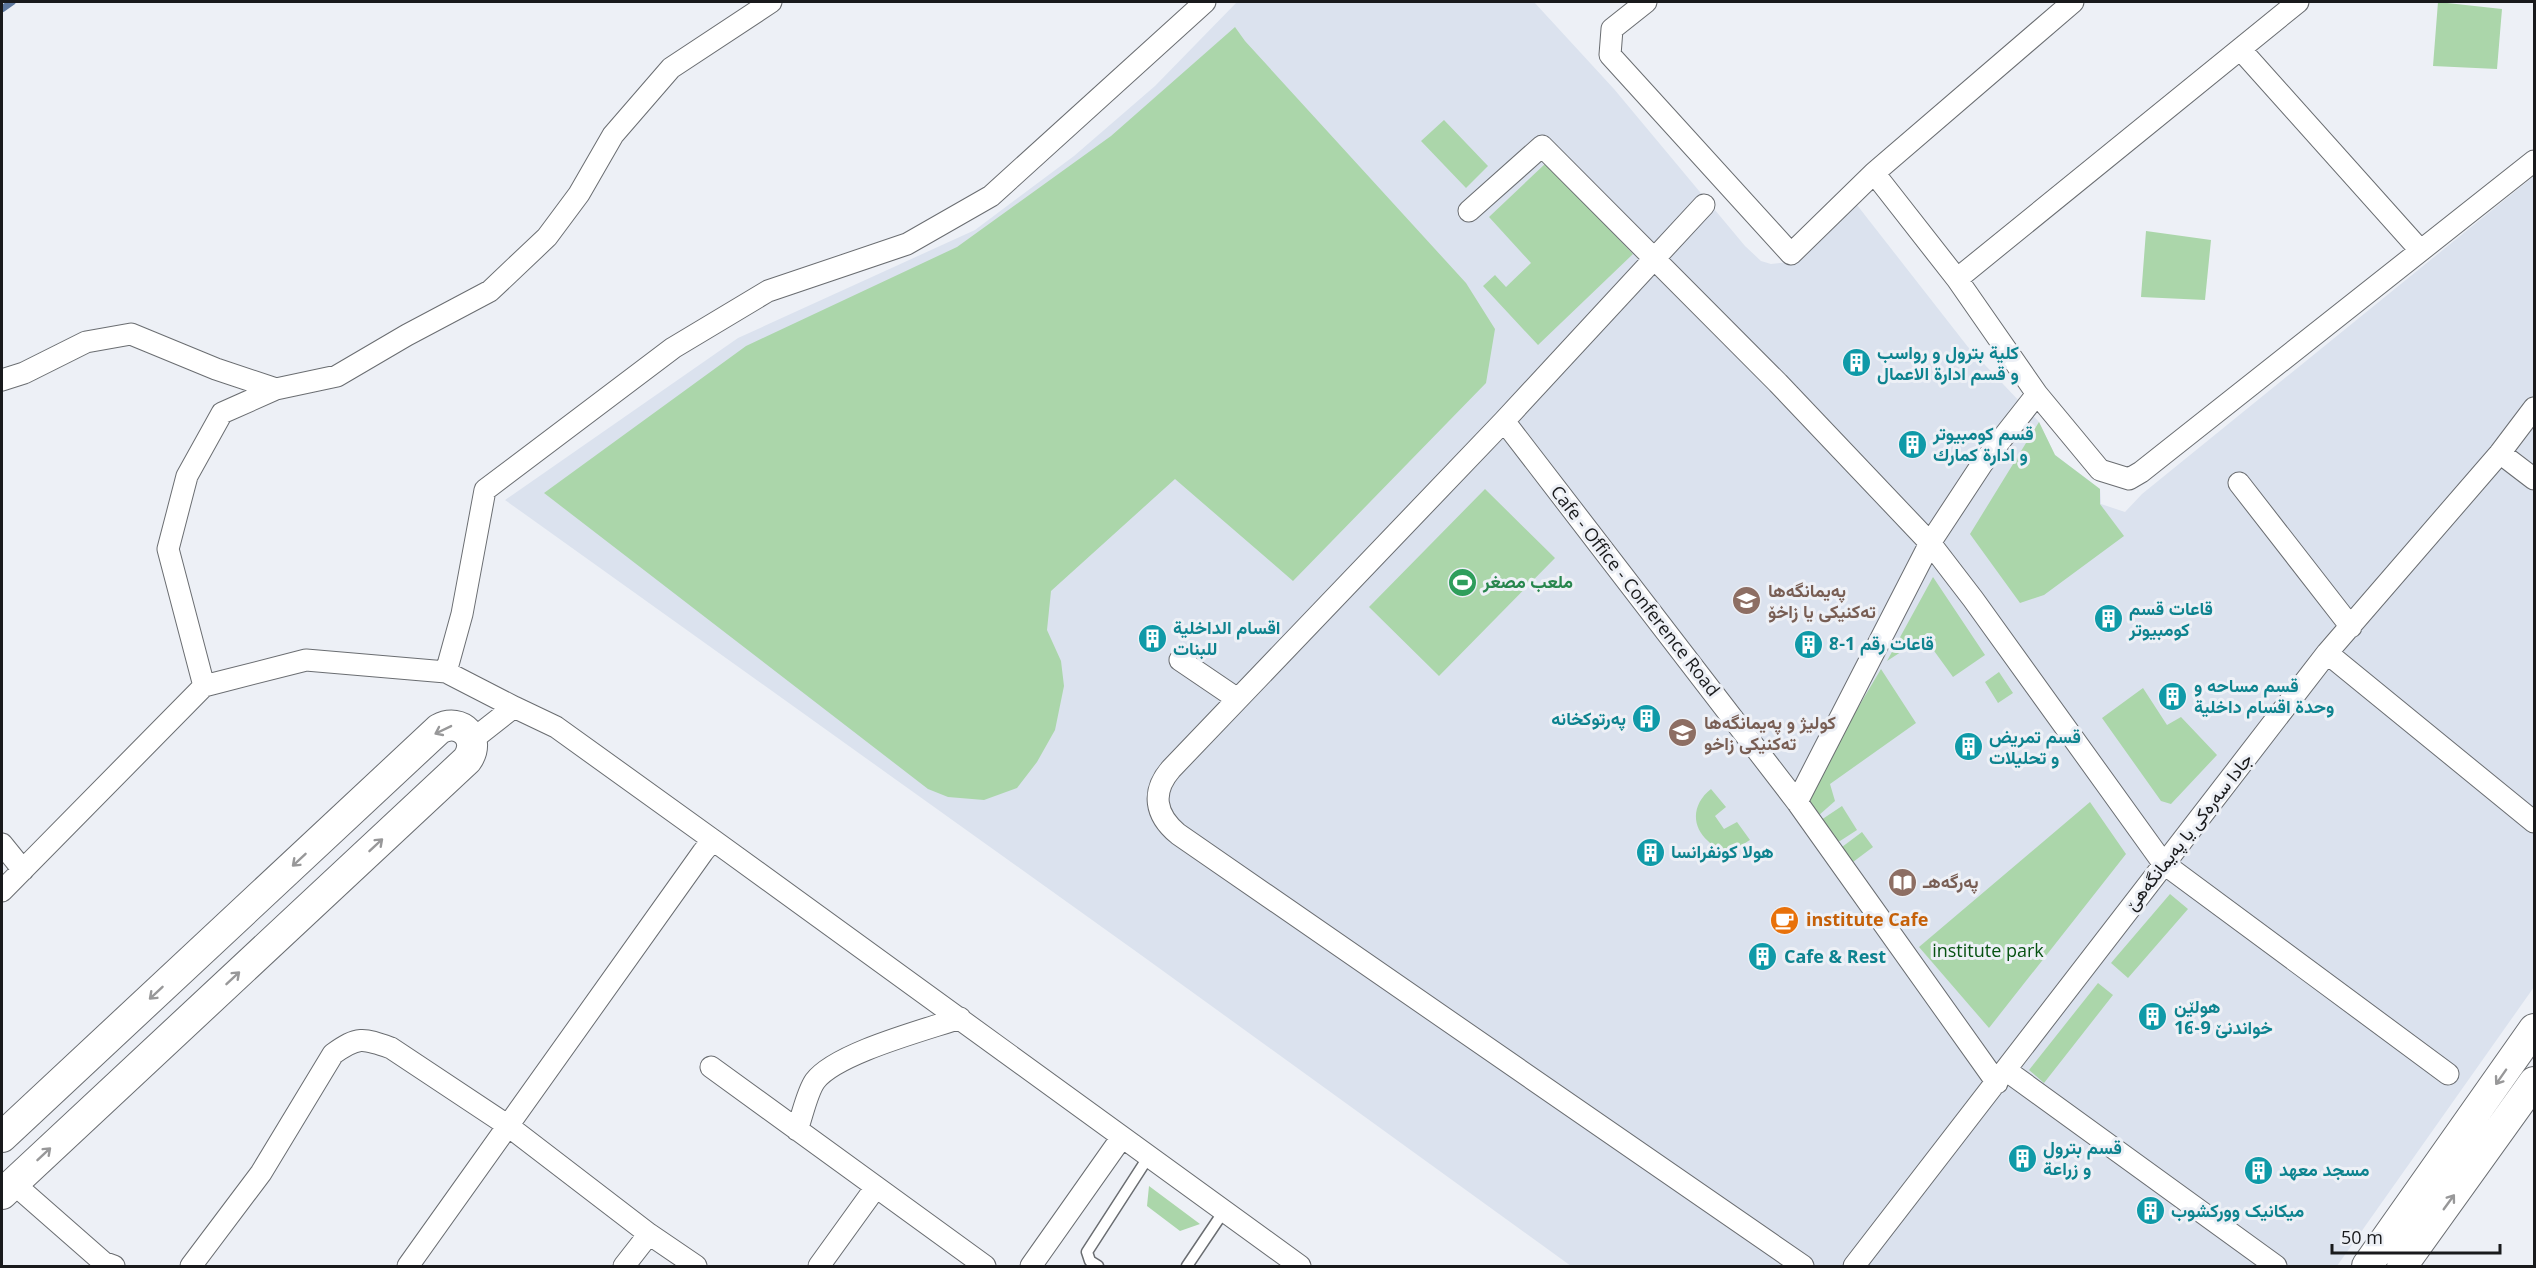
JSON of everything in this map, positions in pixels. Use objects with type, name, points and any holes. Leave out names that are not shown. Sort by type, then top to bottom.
[{"type":"street","points":[[204,686],[168,549],[187,476],[222,413],[276,389],[337,376],[407,335],[490,291],[547,237],[579,194],[613,135],[671,68],[771,2]]},
{"type":"street","points":[[446,672],[462,614],[485,490],[673,348],[768,291],[906,244],[991,196],[1205,2]]},
{"type":"street","points":[[1646,2],[1612,29],[1610,54],[1791,254],[1874,173],[2062,5]]},
{"type":"street","points":[[1957,279],[2298,2]]},
{"type":"street","points":[[2241,50],[2420,250]]},
{"type":"street","points":[[1469,211],[1542,146],[1778,383],[1930,543],[2163,863],[2448,1074]]},
{"type":"street","points":[[1874,173],[1957,279],[2037,394],[2100,470],[2129,479],[2272,370],[2420,250],[2535,161]]},
{"type":"street","points":[[1704,205],[1653,257],[1504,421],[1236,698],[1163,778],[1157,790],[1157,803],[1160,815],[1168,826],[1803,1266]]},
{"type":"street","points":[[2,380],[24,373],[86,342],[131,334],[216,369],[276,389]]},
{"type":"street","points":[[1797,802],[1930,543],[1982,464],[2037,394]]},
{"type":"street","name":"جادا سه‌ره‌كى يا په‌يمانگه‌هێ","points":[[1854,1266],[2327,653],[2500,453],[2535,408]]},
{"type":"street","name":"Cafe - Office - Conference Road","points":[[1504,421],[1797,802],[2002,1077],[2276,1266]]},
{"type":"street","points":[[2500,453],[2535,479]]},
{"type":"street","points":[[2240,483],[2351,627]]},
{"type":"street","points":[[2327,653],[2535,822]]},
{"type":"street","points":[[2,891],[204,686],[306,660],[446,672],[556,727],[1300,1266]]},
{"type":"street","points":[[1180,660],[1236,698]]},
{"type":"street","points":[[472,740],[514,707]]},
{"type":"street","points":[[2,1137],[439,729],[445,726],[459,726],[469,734],[472,740],[471,754],[467,760],[7,1188],[103,1262],[114,1266]]},
{"type":"street","points":[[408,1266],[713,840]]},
{"type":"street","points":[[2,844],[23,870]]},
{"type":"street","points":[[797,1130],[815,1081],[837,1063],[877,1046],[960,1018]]},
{"type":"street","points":[[2367,1266],[2535,1029]]},
{"type":"street","points":[[191,1266],[261,1173],[333,1054],[351,1041],[370,1041],[391,1048],[507,1125],[649,1234],[696,1266]]},
{"type":"street","points":[[711,1067],[984,1266]]},
{"type":"street","points":[[2402,1266],[2535,1082]]},
{"type":"street","points":[[1031,1266],[1122,1137]]},
{"type":"street","points":[[819,1266],[876,1187]]},
{"type":"street","points":[[624,1266],[649,1234]]},
{"type":"lane","points":[[1098,1266],[1090,1261],[1087,1252],[1149,1156]]},
{"type":"lane","points":[[1187,1266],[1224,1211]]},
{"type":"shaded area","name":"كوليژ و په‌يمانگه‌ها ته‌كنيكى زاخو","points":[[1237,2],[1534,2],[1614,89],[1745,246],[1761,261],[1771,264],[1787,262],[1857,205],[1968,347],[2039,422],[2055,455],[2100,489],[2101,504],[2125,512],[2142,494],[2534,176],[2534,987],[2337,1266],[1571,1266],[505,500],[738,338],[975,230],[1074,156],[1155,86]]},
{"type":"green space","points":[[2438,2],[2502,9],[2497,69],[2433,66]]},
{"type":"green space","points":[[1235,27],[1245,41],[1466,283],[1495,329],[1486,383],[1293,581],[1175,479],[1051,591],[1047,630],[1061,661],[1064,686],[1055,730],[1037,762],[1017,788],[984,800],[948,797],[928,789],[544,493],[746,346],[957,247],[1111,136]]},
{"type":"green space","points":[[1444,120],[1488,166],[1466,188],[1421,141]]},
{"type":"green space","points":[[1546,163],[1633,254],[1538,345],[1483,286],[1495,275],[1506,287],[1531,263],[1489,217]]},
{"type":"green space","points":[[2146,231],[2211,240],[2205,300],[2141,297]]},
{"type":"green space","points":[[2039,422],[2055,455],[2100,489],[2100,504],[2124,536],[2044,595],[2020,603],[1970,534]]},
{"type":"green space","name":"ملعب مصغر","points":[[1485,489],[1555,558],[1439,676],[1369,607]]},
{"type":"green space","points":[[1933,577],[1985,655],[1953,677],[1924,637],[1887,661]]},
{"type":"green space","points":[[1881,669],[1916,723],[1830,784],[1835,801],[1818,816],[1804,798]]},
{"type":"green space","points":[[1999,672],[2013,693],[1998,703],[1985,682]]},
{"type":"green space","points":[[2143,688],[2167,725],[2181,717],[2217,755],[2171,804],[2161,801],[2102,718]]},
{"type":"green space","points":[[1711,789],[1726,807],[1715,816],[1724,829],[1737,822],[1750,840],[1732,850],[1717,848],[1702,835],[1698,828],[1697,807]]},
{"type":"green space","name":"institute park","points":[[2090,802],[2126,854],[1989,1028],[1919,947]]},
{"type":"green space","points":[[1842,806],[1857,830],[1840,841],[1833,840],[1821,820]]},
{"type":"green space","points":[[1862,832],[1873,847],[1853,862],[1842,847]]},
{"type":"green space","points":[[2170,894],[2188,909],[2128,978],[2111,963]]},
{"type":"green space","points":[[2098,983],[2113,995],[2044,1083],[2029,1070]]},
{"type":"green space","points":[[1149,1186],[1200,1224],[1180,1231],[1147,1206]]},
{"type":"waterway","points":[[2,9],[12,2]]},
{"type":"place","name":"كلية بترول و رواسب و قسم ادارة الاعمال","points":[[1856,363]]},
{"type":"place","name":"قسم کومبیوتر و ادارة كمارك","points":[[1912,444]]},
{"type":"place","name":"ملعب مصغر","points":[[1462,582]]},
{"type":"place","name":"پەیمانگەها تەکنیکی یا زاخۆ","points":[[1747,601]]},
{"type":"place","name":"قاعات قسم کومبیوتر","points":[[2108,619]]},
{"type":"place","name":"اقسام الداخلیة للبنات","points":[[1152,638]]},
{"type":"place","name":"قاعات رقم 1-8","points":[[1808,644]]},
{"type":"place","name":"قسم مساحه‌ و وحدة اقسام داخلية","points":[[2173,696]]},
{"type":"place","name":"په‌رتوكخانه‌","points":[[1647,719]]},
{"type":"place","name":"كوليژ و په‌يمانگه‌ها ته‌كنيكى زاخو","points":[[1683,733]]},
{"type":"place","name":"قسم تمریض و تحلیلات","points":[[1968,747]]},
{"type":"place","name":"هولا كونفرانسا","points":[[1650,852]]},
{"type":"place","name":"په‌رگه‌هـ","points":[[1902,882]]},
{"type":"place","name":"institute Cafe","points":[[1785,920]]},
{"type":"place","name":"Cafe & Rest","points":[[1763,957]]},
{"type":"place","name":"هولێن خواندنێ 9-16","points":[[2153,1017]]},
{"type":"place","name":"قسم بترول و زراعة","points":[[2022,1158]]},
{"type":"place","name":"مسجد معهد","points":[[2258,1170]]},
{"type":"place","name":"میکانیک وورکشوب","points":[[2150,1211]]}]
